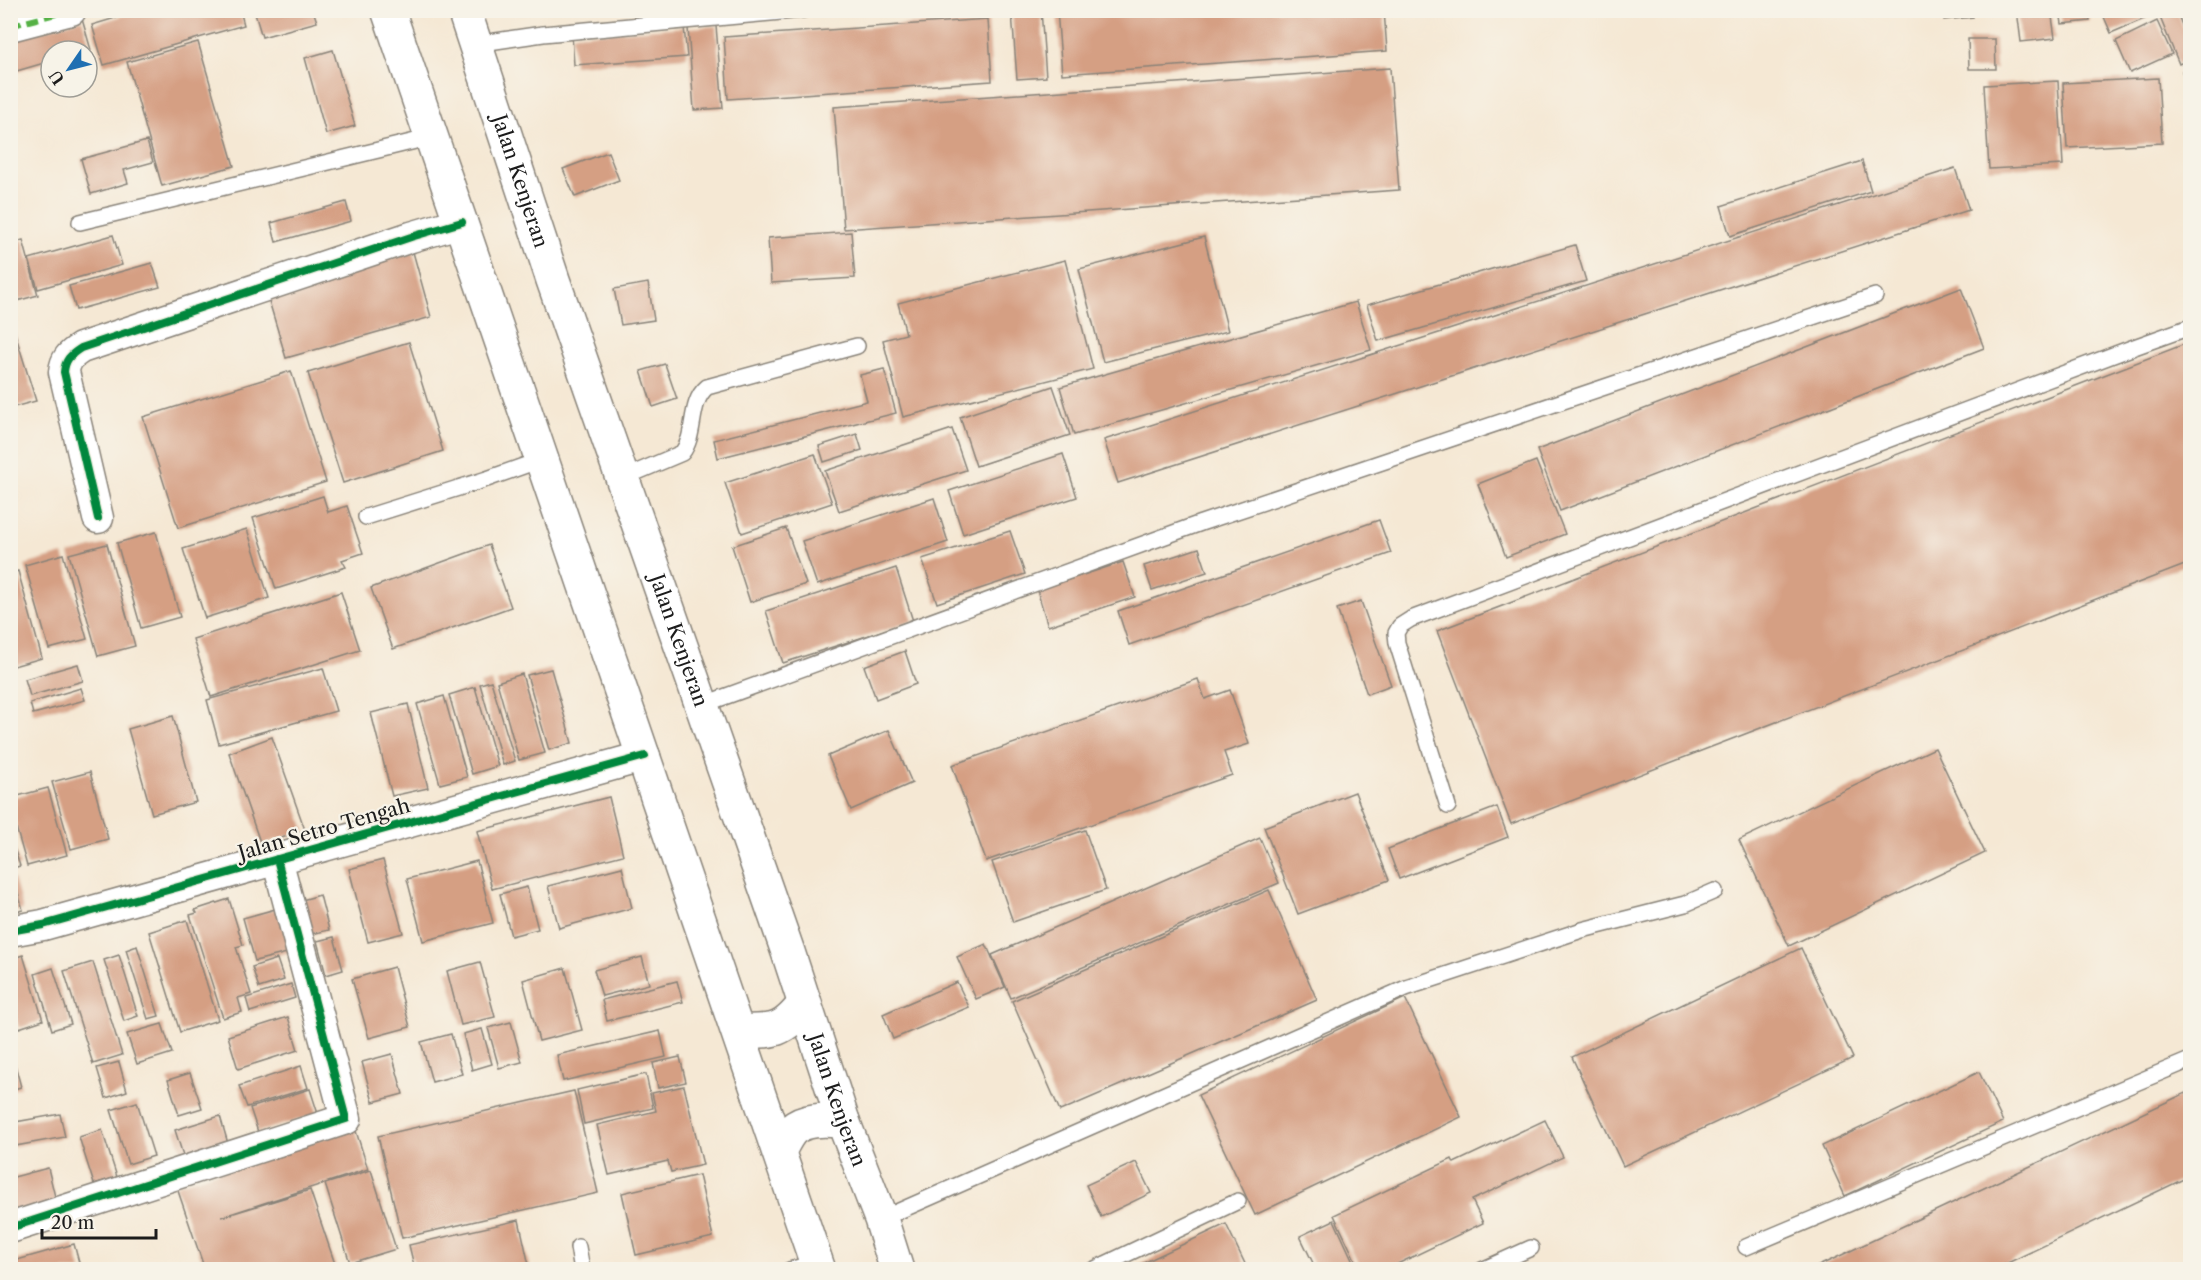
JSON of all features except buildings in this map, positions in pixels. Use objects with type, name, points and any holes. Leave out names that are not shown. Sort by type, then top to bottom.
[{"type":"main road","points":[[388,10],[779,1150],[809,1267]]},
{"type":"main road","name":"Jalan Kenjeran","points":[[464,10],[553,280],[805,1003],[843,1121],[881,1219],[897,1269]]},
{"type":"main road","points":[[738,1031],[755,1031],[783,1026],[791,1021],[805,1003]]},
{"type":"main road","points":[[779,1150],[792,1131],[803,1124],[823,1119],[843,1121]]},
{"type":"street","points":[[10,26],[71,10]]},
{"type":"street","points":[[98,518],[64,372],[65,362],[71,355],[81,348],[462,222]]},
{"type":"street","name":"Jalan Setro Tengah","points":[[10,931],[43,925],[645,756]]},
{"type":"street","points":[[10,1228],[346,1119],[277,859]]},
{"type":"lane","points":[[475,44],[555,33],[803,10]]},
{"type":"lane","points":[[80,222],[432,137]]},
{"type":"lane","points":[[702,705],[1201,523],[1875,296]]},
{"type":"lane","points":[[1448,806],[1397,643],[1396,633],[1411,619],[2190,327]]},
{"type":"lane","points":[[623,478],[682,453],[689,441],[699,395],[707,387],[857,346]]},
{"type":"lane","points":[[366,516],[487,479],[543,459]]},
{"type":"lane","points":[[881,1219],[1406,988],[1582,930],[1684,904],[1715,891]]},
{"type":"lane","points":[[1746,1246],[2190,1060]]},
{"type":"lane","points":[[1093,1269],[1238,1201]]},
{"type":"lane","points":[[578,1247],[582,1269]]},
{"type":"lane","points":[[1482,1269],[1531,1248]]},
{"type":"marked path","points":[[10,26],[71,10]]},
{"type":"cycle path","points":[[98,518],[64,372],[67,361],[74,353],[81,348],[462,222]]},
{"type":"cycle path","points":[[10,931],[43,925],[645,756]]},
{"type":"cycle path","points":[[10,1228],[346,1119],[277,859]]}]
